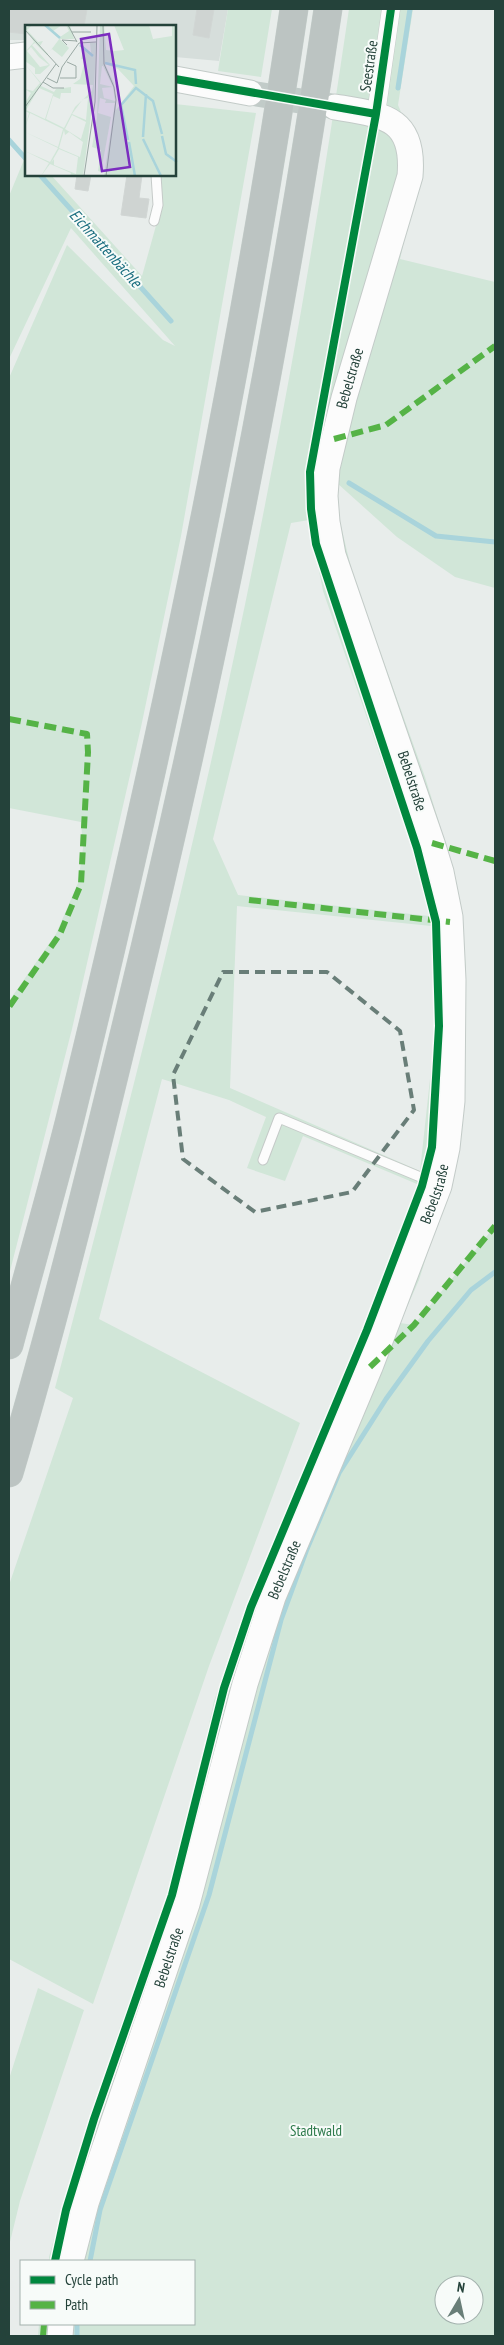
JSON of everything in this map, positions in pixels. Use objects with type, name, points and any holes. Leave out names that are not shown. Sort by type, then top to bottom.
[{"type":"highway","points":[[9,1345],[69,1122],[160,735],[241,323],[294,9]]},
{"type":"highway","points":[[9,1473],[103,1122],[154,913],[205,689],[261,407],[328,9]]},
{"type":"street","name":"Seestraße","points":[[335,107],[376,114],[391,9]]},
{"type":"street","points":[[9,57],[25,55]]},
{"type":"street","points":[[176,79],[250,93]]},
{"type":"street","name":"Bebelstraße","points":[[71,2260],[86,2203],[187,1904],[244,1684],[273,1598],[370,1367],[439,1186],[447,1148],[452,1101],[453,1000],[450,917],[441,872],[432,843],[334,555],[327,522],[325,496],[327,468],[344,398],[410,176],[412,156],[406,136],[392,121],[376,114]]},
{"type":"lane","points":[[154,221],[158,205],[156,176]]},
{"type":"lane","points":[[262,1160],[279,1118],[439,1186]]},
{"type":"highlighted area","points":[[223,972],[327,972],[400,1031],[414,1110],[352,1192],[255,1212],[183,1159],[173,1075]]},
{"type":"shaded area","points":[[9,9],[228,9],[219,61],[176,57],[176,25],[25,25],[25,40],[9,40]]},
{"type":"green space","points":[[228,9],[272,9],[261,77],[218,71]]},
{"type":"green space","name":"Stadtwald","points":[[349,9],[413,9],[398,105],[422,162],[400,259],[495,282],[495,588],[455,577],[397,537],[337,483],[340,522],[353,576],[425,777],[450,858],[459,904],[466,968],[464,1111],[457,1158],[419,1280],[400,1323],[414,1325],[495,1226],[495,2336],[38,2336],[39,2325],[195,2325],[195,2260],[49,2260],[49,2257],[65,2198],[120,2027],[168,1894],[197,1780],[214,1701],[247,1607],[361,1333],[417,1184],[303,1136],[285,1181],[247,1168],[266,1117],[229,1100],[162,1079],[99,1319],[300,1423],[209,1666],[93,2004],[9,1959],[9,1585],[73,1398],[55,1388],[114,1163],[197,825],[246,598],[312,247]],"holes":[[[309,520],[323,591],[411,845],[429,916],[238,895],[213,839],[291,523]],[[237,906],[431,926],[436,1024],[420,1171],[230,1088]]]},
{"type":"green space","points":[[176,104],[256,113],[181,536],[141,727],[72,1029],[9,1275],[9,1001],[56,934],[78,883],[83,848],[81,822],[9,808],[9,378],[67,245],[163,340],[175,346],[71,228],[9,359],[9,196],[25,157],[25,176],[52,176],[142,276],[157,222],[159,176],[176,176]]},
{"type":"green space","points":[[38,1988],[84,2010],[20,2201],[9,2246],[9,2079]]},
{"type":"building","points":[[9,9],[87,9],[84,25],[25,25],[25,34],[9,32]]},
{"type":"building","points":[[197,9],[214,9],[209,38],[193,35]]},
{"type":"building","points":[[77,176],[91,176],[88,191],[75,189]]},
{"type":"building","points":[[127,176],[142,176],[139,198],[149,199],[146,218],[121,215]]},
{"type":"waterway","points":[[398,88],[410,9]]},
{"type":"waterway","name":"Eichmattenbächle","points":[[9,140],[25,158]]},
{"type":"waterway","name":"Eichmattenbächle","points":[[41,176],[171,321]]},
{"type":"waterway","name":"Eichmattenbächle","points":[[349,483],[436,536],[495,542]]},
{"type":"waterway","points":[[90,2260],[100,2210],[209,1895],[281,1620],[307,1549],[339,1473],[386,1399],[428,1341],[471,1290],[495,1272]]},
{"type":"waterway","points":[[77,2325],[77,2336]]},
{"type":"tunnel","points":[[250,93],[332,106]]},
{"type":"marked path","points":[[334,439],[386,425],[495,346]]},
{"type":"marked path","points":[[9,719],[87,734],[88,752],[81,884],[60,934],[9,1007]]},
{"type":"marked path","points":[[432,843],[495,861]]},
{"type":"marked path","points":[[249,900],[450,922]]},
{"type":"marked path","points":[[370,1367],[414,1325],[495,1226]]},
{"type":"marked path","points":[[43,2336],[44,2325]]},
{"type":"cycle path","points":[[55,2260],[66,2210],[94,2119],[172,1895],[224,1688],[251,1607],[367,1330],[422,1186],[432,1147],[439,1026],[436,922],[417,848],[316,544],[311,509],[310,472],[376,114],[391,9]]},
{"type":"cycle path","points":[[176,79],[376,114]]}]
